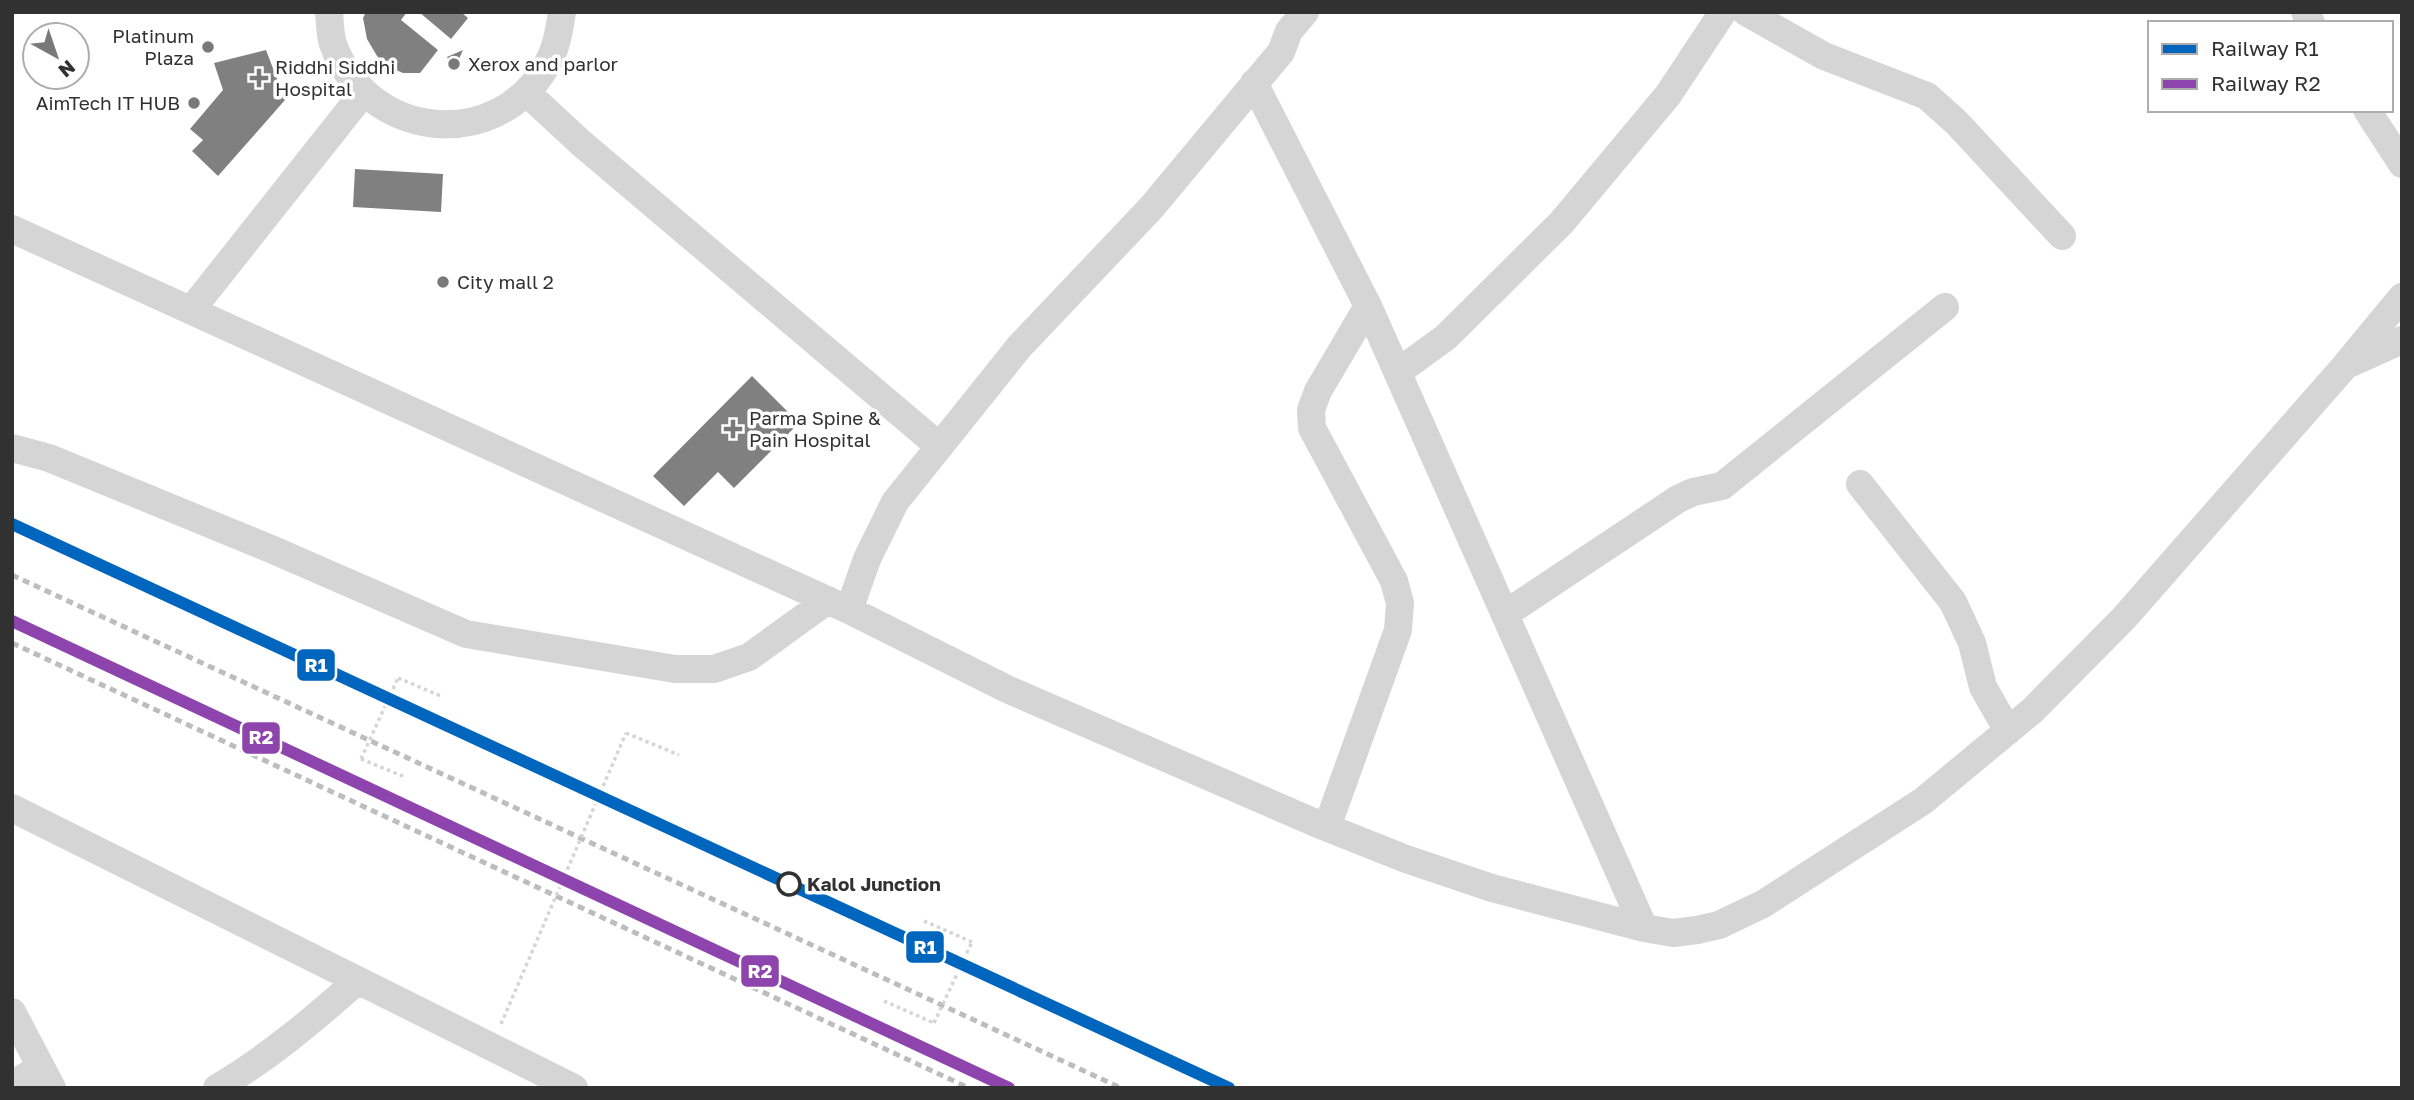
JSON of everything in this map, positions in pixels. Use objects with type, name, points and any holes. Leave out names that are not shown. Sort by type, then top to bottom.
[{"type":"street","points":[[329,12],[332,43],[350,78],[379,106],[415,122],[455,125],[493,115],[526,92],[545,68],[558,39],[562,12]]},
{"type":"street","points":[[12,448],[49,458],[466,634],[676,669],[714,669],[749,657],[838,605],[867,559],[895,502],[939,446],[1019,347],[1151,208],[1281,52],[1289,31],[1305,12]]},
{"type":"street","points":[[1281,52],[1293,48],[1323,12]]},
{"type":"street","points":[[1398,372],[1446,337],[1562,222],[1668,95],[1723,12]]},
{"type":"street","points":[[1746,12],[1824,56],[1927,96],[1957,122],[2062,236]]},
{"type":"street","points":[[1254,83],[1368,306],[1644,928]]},
{"type":"street","points":[[192,309],[364,92]]},
{"type":"street","points":[[526,92],[581,143],[939,446]]},
{"type":"street","points":[[2368,112],[2402,164]]},
{"type":"street","points":[[12,229],[838,605],[1007,689],[1327,827],[1406,859],[1492,888],[1644,928],[1673,933],[1719,925],[1742,915],[1923,800],[2033,710],[2124,618],[2402,297]]},
{"type":"street","points":[[1327,827],[1398,630],[1399,603],[1394,581],[1312,428],[1311,410],[1318,391],[1368,306]]},
{"type":"street","points":[[1505,614],[1667,506],[1693,492],[1722,486],[1945,307]]},
{"type":"street","points":[[2345,366],[2402,340]]},
{"type":"street","points":[[1860,484],[1954,602],[1972,643],[1983,687],[2008,731]]},
{"type":"street","points":[[12,808],[574,1088]]},
{"type":"street","points":[[236,1083],[357,981]]},
{"type":"street","points":[[12,1012],[47,1078],[12,1084]]},
{"type":"path","points":[[405,777],[361,759],[398,678],[441,696]]},
{"type":"path","points":[[501,1024],[626,733],[679,755]]},
{"type":"path","points":[[884,1001],[934,1023],[972,943],[924,920]]},
{"type":"building","points":[[366,12],[407,12],[401,20],[438,50],[420,73],[403,73],[389,67],[377,56],[367,39],[363,18]]},
{"type":"building","points":[[419,12],[461,12],[468,18],[451,39]]},
{"type":"building","points":[[266,50],[285,100],[218,176],[192,151],[203,140],[190,129],[223,90],[214,63]]},
{"type":"building","name":"Xerox and parlor","points":[[463,50],[454,70],[447,57]]},
{"type":"building","points":[[355,169],[443,174],[441,212],[353,207]]},
{"type":"building","points":[[752,376],[799,423],[734,488],[718,472],[684,506],[653,476]]},
{"type":"railway","points":[[12,524],[1229,1088]]},
{"type":"railway","points":[[12,575],[1121,1088]]},
{"type":"railway","points":[[12,621],[1009,1088]]},
{"type":"railway","points":[[12,643],[969,1088]]},
{"type":"rail line","name":"R1","points":[[12,524],[1229,1088]]},
{"type":"rail line","name":"R2","points":[[12,621],[1009,1088]]},
{"type":"place","name":"Platinum Plaza","points":[[208,47]]},
{"type":"place","name":"Xerox and parlor","points":[[454,64]]},
{"type":"place","name":"Riddhi Siddhi Hospital","points":[[259,78]]},
{"type":"place","name":"AimTech IT HUB","points":[[194,103]]},
{"type":"place","name":"City mall 2","points":[[443,282]]},
{"type":"place","name":"Parma Spine & Pain Hospital","points":[[733,429]]},
{"type":"place","name":"Kalol Junction","points":[[789,884]]}]
